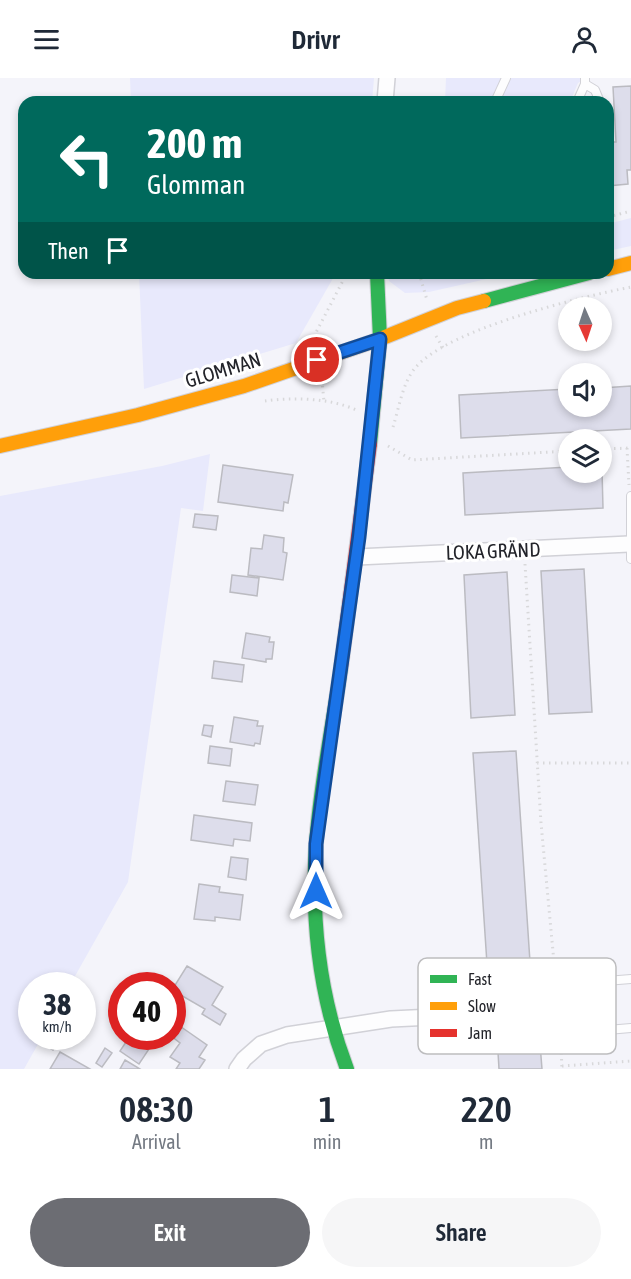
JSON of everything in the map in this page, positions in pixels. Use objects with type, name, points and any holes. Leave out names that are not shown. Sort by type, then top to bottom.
[{"type":"street","points":[[386,96],[387,78]]},
{"type":"street","points":[[614,267],[631,263]]},
{"type":"street","points":[[346,1069],[332,1029],[317,948],[316,844],[369,457],[380,339],[377,279]]},
{"type":"street","name":"GLOMMAN","points":[[0,446],[191,401],[380,339],[457,308],[566,279]]},
{"type":"street","name":"LOKA GRÄND","points":[[357,556],[525,550],[630,551]]},
{"type":"street","points":[[237,1069],[244,1059],[261,1044],[287,1035],[392,1019],[418,1018]]},
{"type":"lane","points":[[498,96],[506,78]]},
{"type":"lane","points":[[579,96],[585,81],[595,90],[598,96]]},
{"type":"lane","points":[[630,551],[631,496]]},
{"type":"lane","points":[[616,980],[631,979]]},
{"type":"lane","points":[[616,1029],[631,1028]]},
{"type":"path","points":[[614,215],[631,211]]},
{"type":"path","points":[[344,279],[310,340],[324,386],[322,402],[342,404],[354,410],[374,410]]},
{"type":"path","points":[[369,457],[380,457],[410,375],[423,359],[454,342],[503,321],[631,287]]},
{"type":"path","points":[[386,444],[412,460],[558,451]]},
{"type":"path","points":[[612,449],[629,448],[631,496]]},
{"type":"path","points":[[525,550],[537,763],[554,958]]},
{"type":"path","points":[[537,763],[631,763]]},
{"type":"path","points":[[562,1068],[631,1061]]},
{"type":"shaded area","points":[[130,78],[374,78],[372,96],[131,96]]},
{"type":"shaded area","points":[[446,78],[587,78],[578,83],[573,96],[445,96]]},
{"type":"shaded area","points":[[631,218],[631,246],[614,250],[614,222]]},
{"type":"shaded area","points":[[139,279],[333,279],[296,343],[144,389]]},
{"type":"shaded area","points":[[388,279],[486,279],[429,292],[405,293]]},
{"type":"shaded area","points":[[210,454],[203,511],[181,508],[128,882],[77,972],[18,972],[18,1050],[35,1050],[24,1069],[0,1069],[0,496],[162,466]]},
{"type":"building","points":[[631,86],[631,170],[627,170],[628,184],[614,185],[614,142],[616,142],[613,87]]},
{"type":"building","points":[[631,386],[631,429],[558,429],[558,433],[461,438],[459,395],[558,390],[558,417],[612,417],[612,387]]},
{"type":"building","points":[[223,465],[293,475],[288,503],[284,502],[283,511],[218,502]]},
{"type":"building","points":[[558,468],[558,483],[602,483],[603,508],[465,515],[463,473]]},
{"type":"building","points":[[195,514],[218,516],[216,530],[193,527]]},
{"type":"building","points":[[264,535],[284,538],[283,552],[287,553],[283,580],[248,575],[251,548],[262,549]]},
{"type":"building","points":[[584,569],[592,712],[549,714],[541,571]]},
{"type":"building","points":[[507,572],[515,715],[471,718],[464,575]]},
{"type":"building","points":[[232,575],[259,578],[257,596],[230,592]]},
{"type":"building","points":[[246,633],[270,637],[269,642],[274,642],[272,659],[266,659],[266,662],[242,658]]},
{"type":"building","points":[[214,661],[244,665],[242,682],[212,678]]},
{"type":"building","points":[[234,717],[258,721],[257,726],[263,726],[260,744],[255,743],[254,746],[230,742]]},
{"type":"building","points":[[204,725],[213,726],[211,737],[202,735]]},
{"type":"building","points":[[210,746],[232,749],[230,766],[208,763]]},
{"type":"building","points":[[516,751],[530,958],[487,958],[473,753]]},
{"type":"building","points":[[226,781],[258,785],[255,805],[223,801]]},
{"type":"building","points":[[194,815],[252,823],[250,841],[234,839],[233,846],[191,840]]},
{"type":"building","points":[[231,857],[248,859],[246,880],[228,877]]},
{"type":"building","points":[[199,884],[220,887],[219,892],[243,895],[240,920],[215,917],[215,921],[194,919]]},
{"type":"building","points":[[187,966],[223,987],[212,1005],[226,1014],[220,1025],[202,1014],[205,1009],[186,998],[186,972],[183,972]]},
{"type":"building","points":[[186,1030],[207,1045],[199,1057],[205,1060],[199,1069],[176,1069],[180,1063],[170,1057],[175,1050],[186,1050]]},
{"type":"building","points":[[105,1048],[112,1053],[102,1067],[96,1063]]},
{"type":"building","points":[[121,1050],[148,1050],[139,1064]]},
{"type":"building","points":[[60,1052],[90,1069],[50,1069]]},
{"type":"building","points":[[498,1054],[541,1054],[542,1069],[499,1069]]},
{"type":"building","points":[[125,1060],[140,1069],[120,1069]]},
{"type":"traffic: fast","points":[[370,444],[380,339],[377,279]]},
{"type":"traffic: fast","points":[[484,301],[566,279]]},
{"type":"traffic: fast","points":[[341,667],[318,822],[315,901],[316,930],[324,987],[347,1069]]},
{"type":"traffic: slow","points":[[614,267],[631,263]]},
{"type":"traffic: slow","points":[[0,446],[138,415],[244,386],[380,339],[457,308],[484,301]]},
{"type":"traffic: jam","points":[[341,667],[370,444]]},
{"type":"route","points":[[316,891],[316,844],[359,537],[380,339],[317,360]]}]
